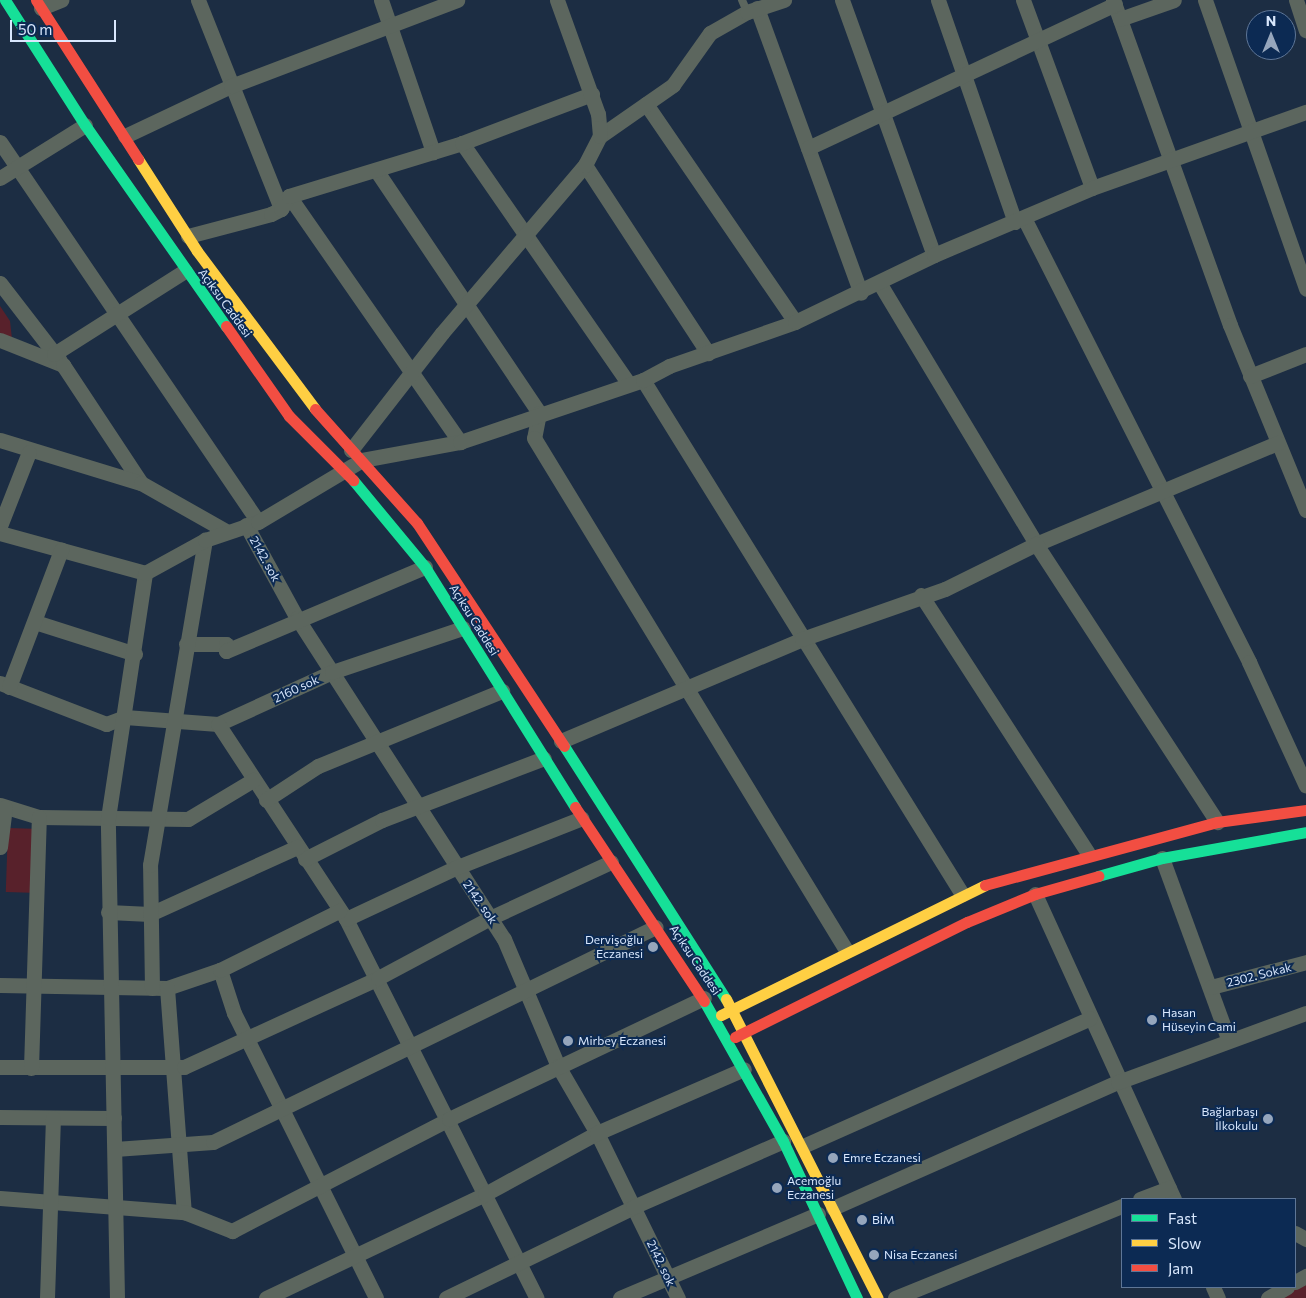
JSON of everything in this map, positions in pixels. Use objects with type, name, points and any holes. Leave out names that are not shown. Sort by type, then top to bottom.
[{"type":"main road","name":"Açıksu Caddesi","points":[[5,0],[85,125],[185,271],[289,416],[346,471],[425,567],[582,818],[716,1018],[783,1141],[857,1298]]},
{"type":"main road","name":"Açıksu Caddesi","points":[[38,4],[188,236],[304,397],[417,522],[561,741],[746,1031],[878,1298]]},
{"type":"main road","points":[[716,1018],[846,950],[962,894],[1038,865],[1217,822],[1306,810]]},
{"type":"main road","points":[[729,1040],[967,922],[1035,894],[1162,858],[1306,832]]},
{"type":"street","points":[[38,4],[61,0]]},
{"type":"street","points":[[198,0],[231,86],[285,202],[460,442]]},
{"type":"street","points":[[380,0],[433,152]]},
{"type":"street","points":[[124,136],[231,86],[457,0]]},
{"type":"street","points":[[558,0],[592,94],[600,136]]},
{"type":"street","points":[[0,533],[145,573],[205,540],[252,523],[346,471],[409,374],[585,164],[600,136],[673,85],[710,33],[749,7],[784,0]]},
{"type":"street","points":[[842,0],[934,255]]},
{"type":"street","points":[[938,0],[964,76],[1019,220],[1249,662],[1306,786]]},
{"type":"street","points":[[1023,0],[1036,41],[1092,188]]},
{"type":"street","points":[[808,148],[1036,41],[1116,8],[1174,0]]},
{"type":"street","points":[[1205,0],[1306,289]]},
{"type":"street","points":[[1296,0],[1306,30]]},
{"type":"street","points":[[749,7],[808,148],[861,293]]},
{"type":"street","points":[[1116,8],[1250,376],[1306,510]]},
{"type":"street","points":[[188,236],[376,170],[462,143],[592,94]]},
{"type":"street","points":[[646,104],[795,322]]},
{"type":"street","points":[[356,455],[460,442],[628,383],[643,380],[708,353],[795,322],[880,284],[934,255],[1092,188],[1170,158],[1250,133],[1306,112]]},
{"type":"street","points":[[0,178],[85,125]]},
{"type":"street","name":"2142. sok","points":[[0,142],[252,523],[297,618],[376,740],[455,868],[492,917],[526,989],[558,1066],[597,1133],[678,1298]]},
{"type":"street","points":[[462,143],[628,383]]},
{"type":"street","points":[[585,164],[708,353]]},
{"type":"street","points":[[376,170],[540,413],[534,438],[689,689],[846,950]]},
{"type":"street","points":[[58,360],[116,315],[185,271]]},
{"type":"street","points":[[0,283],[58,360],[140,483]]},
{"type":"street","points":[[880,284],[1036,544],[1217,822]]},
{"type":"street","points":[[0,340],[58,360]]},
{"type":"street","points":[[1250,376],[1306,354]]},
{"type":"street","points":[[643,380],[962,894]]},
{"type":"street","points":[[0,440],[29,452],[140,483],[226,532]]},
{"type":"street","points":[[561,741],[689,689],[802,639],[1008,561],[1036,544],[1278,443]]},
{"type":"street","points":[[0,526],[29,452]]},
{"type":"street","points":[[184,1212],[173,1068],[159,988],[150,914],[157,820],[205,540]]},
{"type":"street","points":[[61,550],[35,622],[4,685],[106,724],[125,717],[173,719],[218,724],[343,915],[378,978],[537,1298]]},
{"type":"street","points":[[186,644],[226,644],[226,651],[297,618],[425,567]]},
{"type":"street","points":[[117,1298],[115,1149],[109,987],[108,818],[135,654],[145,573]]},
{"type":"street","points":[[921,595],[1088,853]]},
{"type":"street","points":[[35,622],[135,654]]},
{"type":"street","name":"2160 sok","points":[[218,724],[332,672],[463,628]]},
{"type":"street","points":[[266,800],[318,766],[376,740],[502,691]]},
{"type":"street","points":[[108,912],[150,914],[382,820],[419,810],[544,758]]},
{"type":"street","points":[[0,847],[3,806],[39,817],[188,819],[253,780]]},
{"type":"street","points":[[31,1068],[39,817]]},
{"type":"street","points":[[0,984],[159,988],[220,970],[343,915],[582,818]]},
{"type":"street","points":[[1162,858],[1211,987],[1228,1038]]},
{"type":"street","points":[[0,1067],[111,1070],[184,1067],[246,1035],[378,978],[492,917],[611,862]]},
{"type":"street","points":[[1035,894],[1118,1082],[1171,1193],[1145,1198]]},
{"type":"street","points":[[115,1149],[206,1145],[283,1107],[412,1048],[526,989],[656,927]]},
{"type":"street","name":"2302. Sokak","points":[[1211,987],[1306,962]]},
{"type":"street","points":[[220,970],[246,1035],[376,1298]]},
{"type":"street","points":[[0,1198],[184,1212],[232,1232],[449,1120],[558,1066],[704,998]]},
{"type":"street","points":[[832,1208],[1118,1082],[1228,1038],[1306,1013]]},
{"type":"street","points":[[803,1146],[1090,1018]]},
{"type":"street","points":[[266,1298],[354,1254],[485,1194],[597,1133],[744,1069]]},
{"type":"street","points":[[0,1116],[114,1118]]},
{"type":"street","points":[[47,1298],[53,1118]]},
{"type":"street","points":[[446,1298],[633,1207],[783,1141]]},
{"type":"street","points":[[894,1298],[1121,1206]]},
{"type":"street","points":[[620,1298],[666,1275],[818,1214]]},
{"type":"street","points":[[1268,1298],[1285,1288]]},
{"type":"shaded area","points":[[0,306],[10,321],[12,339],[0,334]]},
{"type":"shaded area","points":[[8,828],[33,829],[31,893],[6,892]]},
{"type":"shaded area","points":[[1306,1284],[1306,1298],[1279,1298],[1288,1293]]},
{"type":"traffic: fast","points":[[5,0],[85,125],[226,326]]},
{"type":"traffic: fast","points":[[353,480],[425,567],[575,807]]},
{"type":"traffic: fast","points":[[564,746],[726,999]]},
{"type":"traffic: fast","points":[[1098,876],[1162,858],[1306,832]]},
{"type":"traffic: fast","points":[[704,1001],[783,1141],[857,1298]]},
{"type":"traffic: slow","points":[[138,159],[197,251],[315,409]]},
{"type":"traffic: slow","points":[[721,1015],[985,885]]},
{"type":"traffic: slow","points":[[726,999],[878,1298]]},
{"type":"traffic: jam","points":[[36,0],[138,159]]},
{"type":"traffic: jam","points":[[226,326],[289,416],[353,480]]},
{"type":"traffic: jam","points":[[315,409],[417,523],[564,746]]},
{"type":"traffic: jam","points":[[575,807],[704,1001]]},
{"type":"traffic: jam","points":[[985,885],[1217,822],[1306,810]]},
{"type":"traffic: jam","points":[[735,1037],[967,922],[1035,894],[1098,876]]},
{"type":"place","name":"Dervişoğlu Eczanesi","points":[[653,947]]},
{"type":"place","name":"Hasan Hüseyin Cami","points":[[1152,1020]]},
{"type":"place","name":"Mirbey Eczanesi","points":[[568,1041]]},
{"type":"place","name":"Bağlarbaşı İlkokulu","points":[[1268,1119]]},
{"type":"place","name":"Emre Eczanesi","points":[[833,1158]]},
{"type":"place","name":"Acemoğlu Eczanesi","points":[[777,1188]]},
{"type":"place","name":"BİM","points":[[862,1220]]},
{"type":"place","name":"Nisa Eczanesi","points":[[874,1255]]}]
